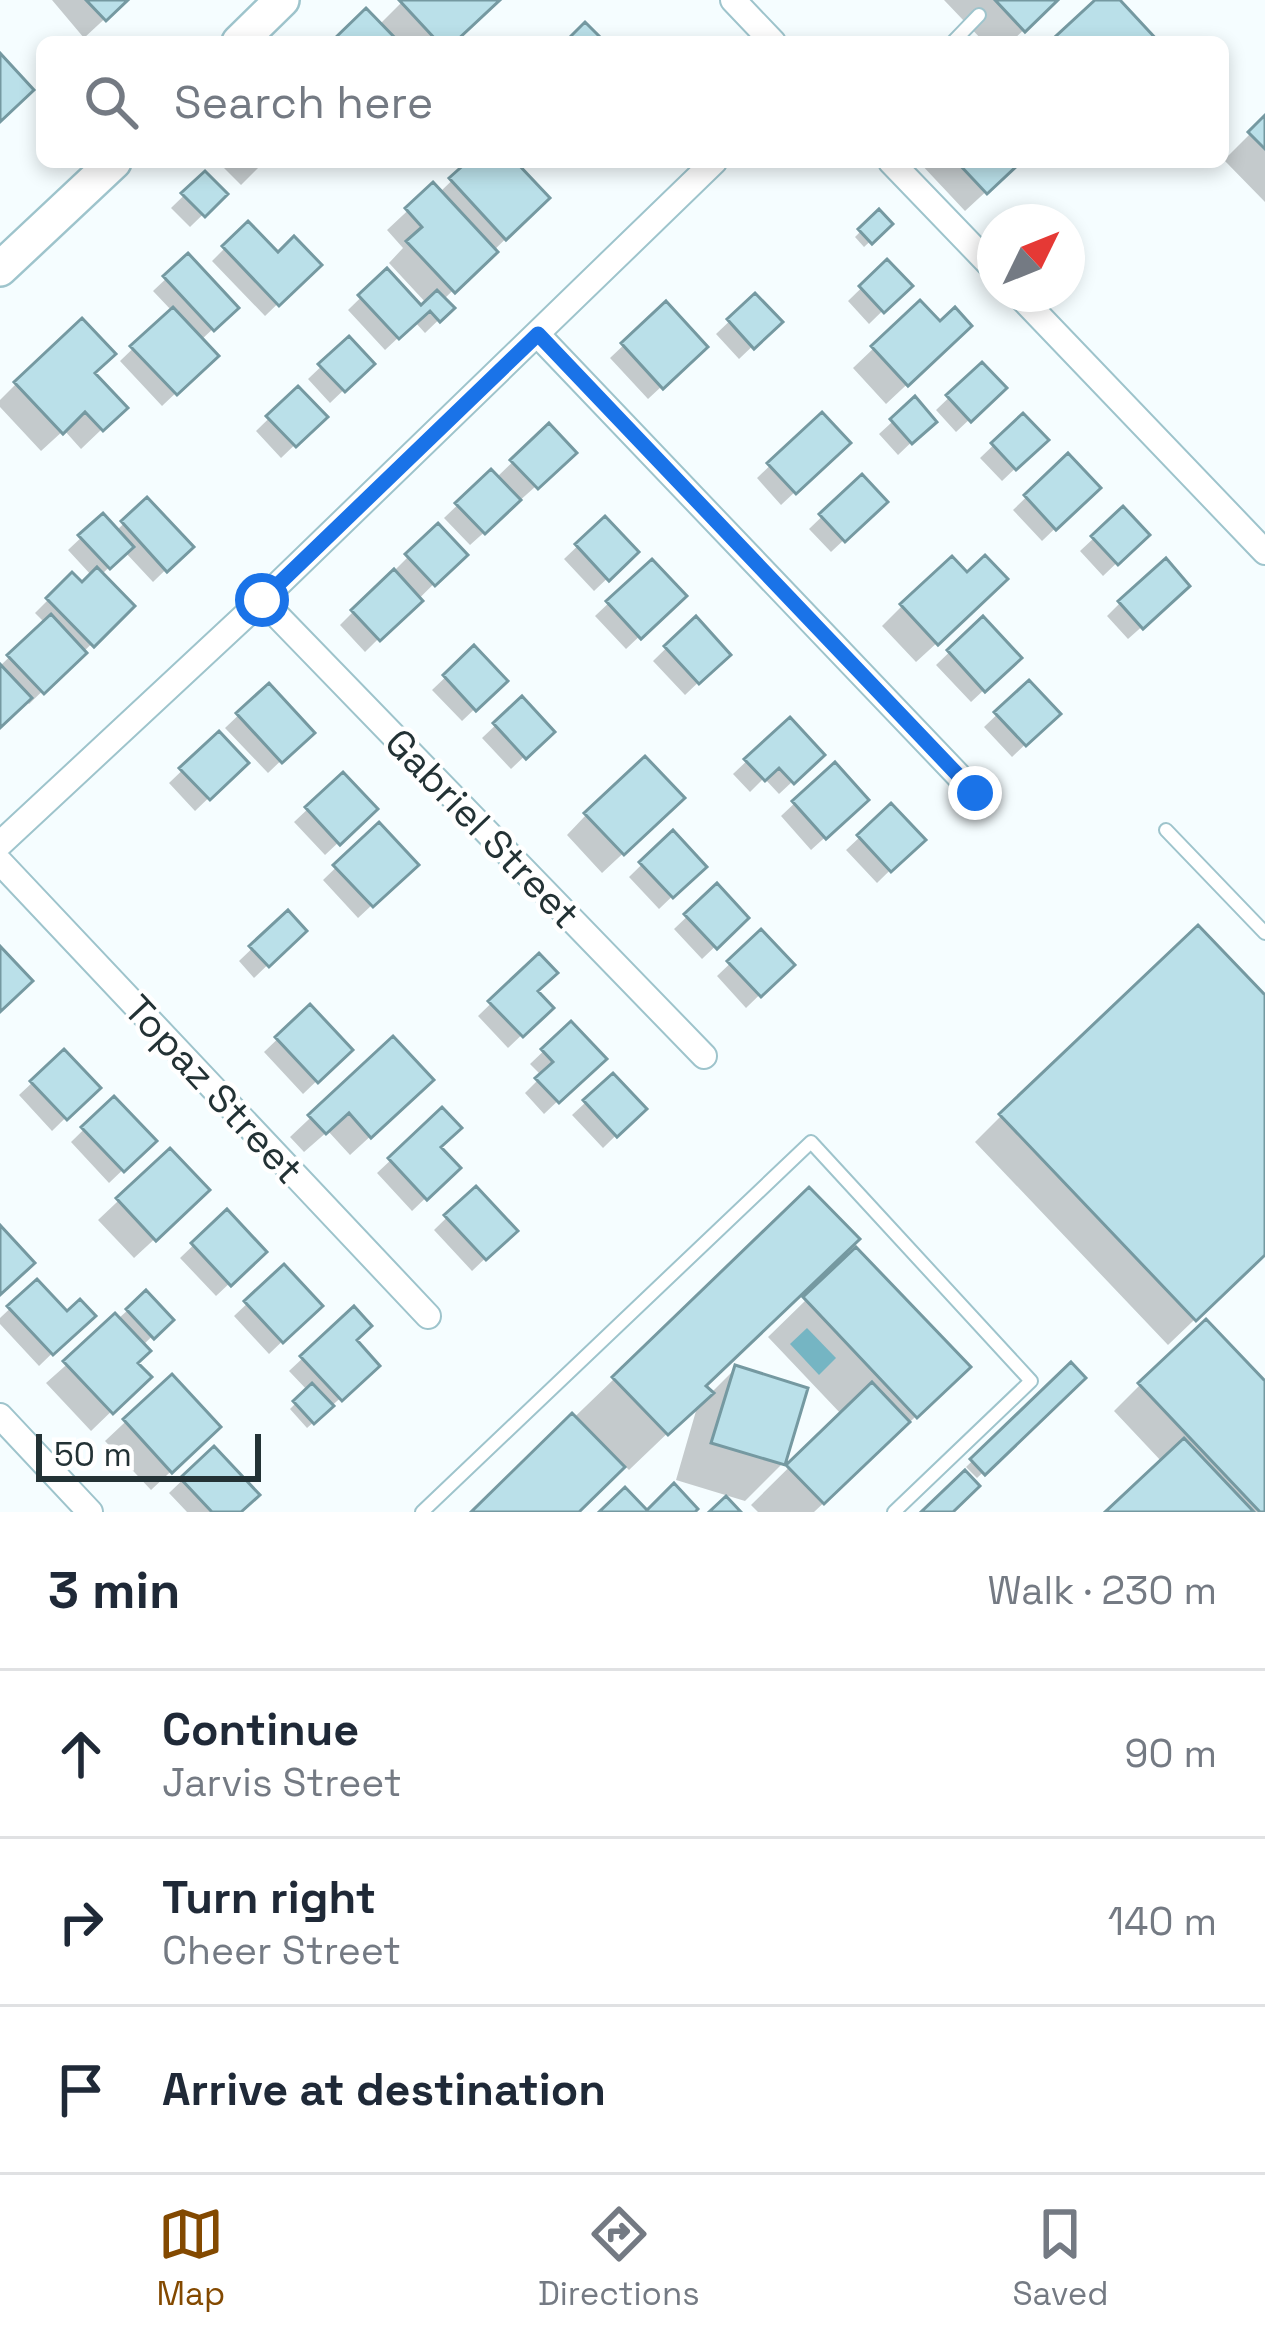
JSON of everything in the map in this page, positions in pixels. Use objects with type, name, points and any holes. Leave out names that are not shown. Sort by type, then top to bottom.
[{"type":"street","points":[[245,36],[282,0]]},
{"type":"street","points":[[733,0],[767,36]]},
{"type":"street","points":[[0,269],[108,168]]},
{"type":"street","points":[[0,844],[262,600],[708,168]]},
{"type":"street","points":[[897,168],[977,251]]},
{"type":"street","points":[[1035,312],[1265,552]]},
{"type":"street","points":[[538,334],[975,793]]},
{"type":"street","name":"Gabriel Street","points":[[262,600],[704,1056]]},
{"type":"street","name":"Topaz Street","points":[[0,862],[428,1316]]},
{"type":"street","points":[[0,1416],[90,1512]]},
{"type":"lane","points":[[959,36],[980,15]]},
{"type":"lane","points":[[1166,830],[1265,933]]},
{"type":"lane","points":[[422,1512],[811,1142],[1031,1382],[894,1512]]},
{"type":"water","points":[[807,1328],[836,1358],[819,1375],[790,1344]]},
{"type":"building","points":[[86,0],[128,0],[106,21]]},
{"type":"building","points":[[399,0],[500,0],[461,36],[432,36]]},
{"type":"building","points":[[995,0],[1058,0],[1025,32]]},
{"type":"building","points":[[1095,0],[1120,0],[1153,36],[1056,36]]},
{"type":"building","points":[[366,8],[393,36],[337,36]]},
{"type":"building","points":[[585,22],[599,36],[571,36]]},
{"type":"building","points":[[0,53],[34,90],[0,122]]},
{"type":"building","points":[[1265,115],[1265,149],[1248,132]]},
{"type":"building","points":[[460,168],[522,168],[550,198],[506,240],[449,178]]},
{"type":"building","points":[[963,168],[1015,168],[987,194]]},
{"type":"building","points":[[205,171],[228,194],[205,217],[181,193]]},
{"type":"building","points":[[433,182],[498,252],[455,293],[406,241],[422,227],[405,208]]},
{"type":"building","points":[[879,209],[893,224],[872,244],[858,229]]},
{"type":"building","points":[[248,221],[278,252],[294,236],[322,265],[279,306],[222,246]]},
{"type":"building","points":[[188,253],[239,308],[214,331],[163,276]]},
{"type":"building","points":[[887,259],[913,286],[884,313],[859,286]]},
{"type":"building","points":[[387,268],[421,305],[437,290],[455,308],[440,322],[430,311],[399,339],[358,295]]},
{"type":"building","points":[[755,293],[783,322],[754,349],[727,319]]},
{"type":"building","points":[[920,300],[940,321],[955,307],[972,326],[908,386],[871,346]]},
{"type":"building","points":[[666,301],[708,347],[663,389],[621,343]]},
{"type":"building","points":[[173,307],[219,356],[177,395],[130,346]]},
{"type":"building","points":[[82,318],[116,354],[95,373],[128,408],[103,431],[85,412],[63,434],[14,382]]},
{"type":"building","points":[[349,336],[375,364],[345,392],[318,364]]},
{"type":"building","points":[[982,362],[1007,388],[971,422],[946,395]]},
{"type":"building","points":[[298,386],[328,417],[296,447],[266,416]]},
{"type":"building","points":[[915,396],[937,422],[912,444],[890,419]]},
{"type":"building","points":[[822,412],[851,443],[796,494],[767,463]]},
{"type":"building","points":[[1023,413],[1049,440],[1016,470],[991,443]]},
{"type":"building","points":[[549,423],[577,453],[538,489],[510,460]]},
{"type":"building","points":[[1068,453],[1101,488],[1056,530],[1024,495]]},
{"type":"building","points":[[491,469],[521,500],[485,534],[455,503]]},
{"type":"building","points":[[862,474],[888,502],[845,542],[819,514]]},
{"type":"building","points":[[147,497],[194,547],[167,572],[121,521]]},
{"type":"building","points":[[1123,506],[1150,535],[1118,565],[1091,536]]},
{"type":"building","points":[[103,513],[134,547],[110,569],[78,535]]},
{"type":"building","points":[[605,516],[639,552],[609,581],[575,544]]},
{"type":"building","points":[[438,523],[468,555],[435,586],[405,554]]},
{"type":"building","points":[[985,555],[1008,579],[938,645],[900,604],[952,556],[967,572]]},
{"type":"building","points":[[1166,558],[1190,586],[1143,629],[1118,601]]},
{"type":"building","points":[[652,559],[687,596],[641,639],[606,601]]},
{"type":"building","points":[[97,567],[135,606],[94,647],[46,598],[72,572],[82,582]]},
{"type":"building","points":[[394,569],[423,601],[380,641],[351,610]]},
{"type":"building","points":[[51,614],[87,653],[44,694],[7,655]]},
{"type":"building","points":[[696,616],[731,655],[699,684],[664,646]]},
{"type":"building","points":[[983,616],[1022,658],[985,692],[947,650]]},
{"type":"building","points":[[474,645],[508,681],[476,711],[443,675]]},
{"type":"building","points":[[0,664],[32,698],[0,728]]},
{"type":"building","points":[[1029,680],[1061,714],[1026,746],[994,712]]},
{"type":"building","points":[[269,683],[315,733],[282,763],[236,713]]},
{"type":"building","points":[[522,696],[555,732],[526,759],[493,723]]},
{"type":"building","points":[[790,717],[825,755],[794,784],[779,768],[765,781],[744,759]]},
{"type":"building","points":[[219,731],[249,763],[210,800],[179,768]]},
{"type":"building","points":[[645,756],[685,798],[624,855],[584,813]]},
{"type":"building","points":[[835,762],[869,800],[826,839],[792,801]]},
{"type":"building","points":[[343,772],[378,809],[340,845],[305,807]]},
{"type":"building","points":[[891,803],[926,840],[891,872],[857,835]]},
{"type":"building","points":[[379,822],[419,865],[373,907],[333,865]]},
{"type":"building","points":[[673,830],[707,867],[673,898],[639,862]]},
{"type":"building","points":[[717,883],[749,918],[717,949],[684,914]]},
{"type":"building","points":[[288,910],[307,931],[269,967],[249,946]]},
{"type":"building","points":[[1198,925],[1265,995],[1265,1255],[1196,1321],[999,1114]]},
{"type":"building","points":[[761,929],[795,965],[761,997],[727,961]]},
{"type":"building","points":[[0,946],[33,981],[0,1012]]},
{"type":"building","points":[[539,953],[558,973],[538,991],[554,1008],[523,1037],[488,1001]]},
{"type":"building","points":[[310,1004],[353,1050],[318,1083],[275,1037]]},
{"type":"building","points":[[571,1021],[607,1059],[559,1103],[535,1078],[553,1062],[541,1049]]},
{"type":"building","points":[[393,1036],[434,1080],[371,1138],[349,1113],[326,1134],[308,1115]]},
{"type":"building","points":[[64,1049],[101,1088],[67,1120],[30,1081]]},
{"type":"building","points":[[613,1073],[647,1109],[617,1137],[583,1100]]},
{"type":"building","points":[[114,1096],[157,1141],[124,1172],[81,1127]]},
{"type":"building","points":[[442,1107],[462,1128],[441,1147],[461,1168],[427,1200],[388,1158]]},
{"type":"building","points":[[170,1148],[210,1190],[156,1241],[116,1198]]},
{"type":"building","points":[[476,1186],[518,1231],[486,1260],[444,1215]]},
{"type":"building","points":[[809,1187],[860,1239],[706,1386],[714,1393],[668,1435],[612,1377]]},
{"type":"building","points":[[227,1209],[267,1252],[231,1286],[191,1243]]},
{"type":"building","points":[[0,1225],[35,1263],[0,1295]]},
{"type":"building","points":[[856,1247],[971,1367],[917,1418],[803,1297]]},
{"type":"building","points":[[284,1264],[323,1306],[283,1343],[244,1301]]},
{"type":"building","points":[[37,1279],[67,1311],[80,1299],[96,1316],[53,1355],[7,1306]]},
{"type":"building","points":[[146,1290],[174,1320],[154,1339],[126,1309]]},
{"type":"building","points":[[354,1306],[372,1326],[357,1340],[380,1366],[342,1401],[300,1356]]},
{"type":"building","points":[[115,1313],[151,1351],[138,1363],[152,1377],[113,1414],[63,1361]]},
{"type":"building","points":[[1206,1319],[1265,1381],[1265,1512],[1138,1383]]},
{"type":"building","points":[[1071,1362],[1086,1378],[985,1475],[970,1459]]},
{"type":"building","points":[[735,1365],[808,1388],[785,1465],[711,1443]]},
{"type":"building","points":[[172,1374],[221,1427],[172,1473],[123,1419]]},
{"type":"building","points":[[872,1382],[910,1422],[824,1504],[786,1465]]},
{"type":"building","points":[[312,1383],[334,1406],[314,1424],[293,1401]]},
{"type":"building","points":[[572,1413],[625,1467],[579,1512],[471,1512]]},
{"type":"building","points":[[1184,1438],[1254,1512],[1105,1512]]},
{"type":"building","points":[[214,1446],[260,1495],[241,1512],[212,1512],[180,1478]]},
{"type":"building","points":[[965,1470],[980,1486],[953,1512],[921,1512]]},
{"type":"building","points":[[674,1483],[698,1509],[695,1512],[599,1512],[625,1487],[647,1510]]},
{"type":"building","points":[[726,1496],[741,1512],[709,1512]]},
{"type":"route","points":[[262,600],[538,334],[975,793]]}]
